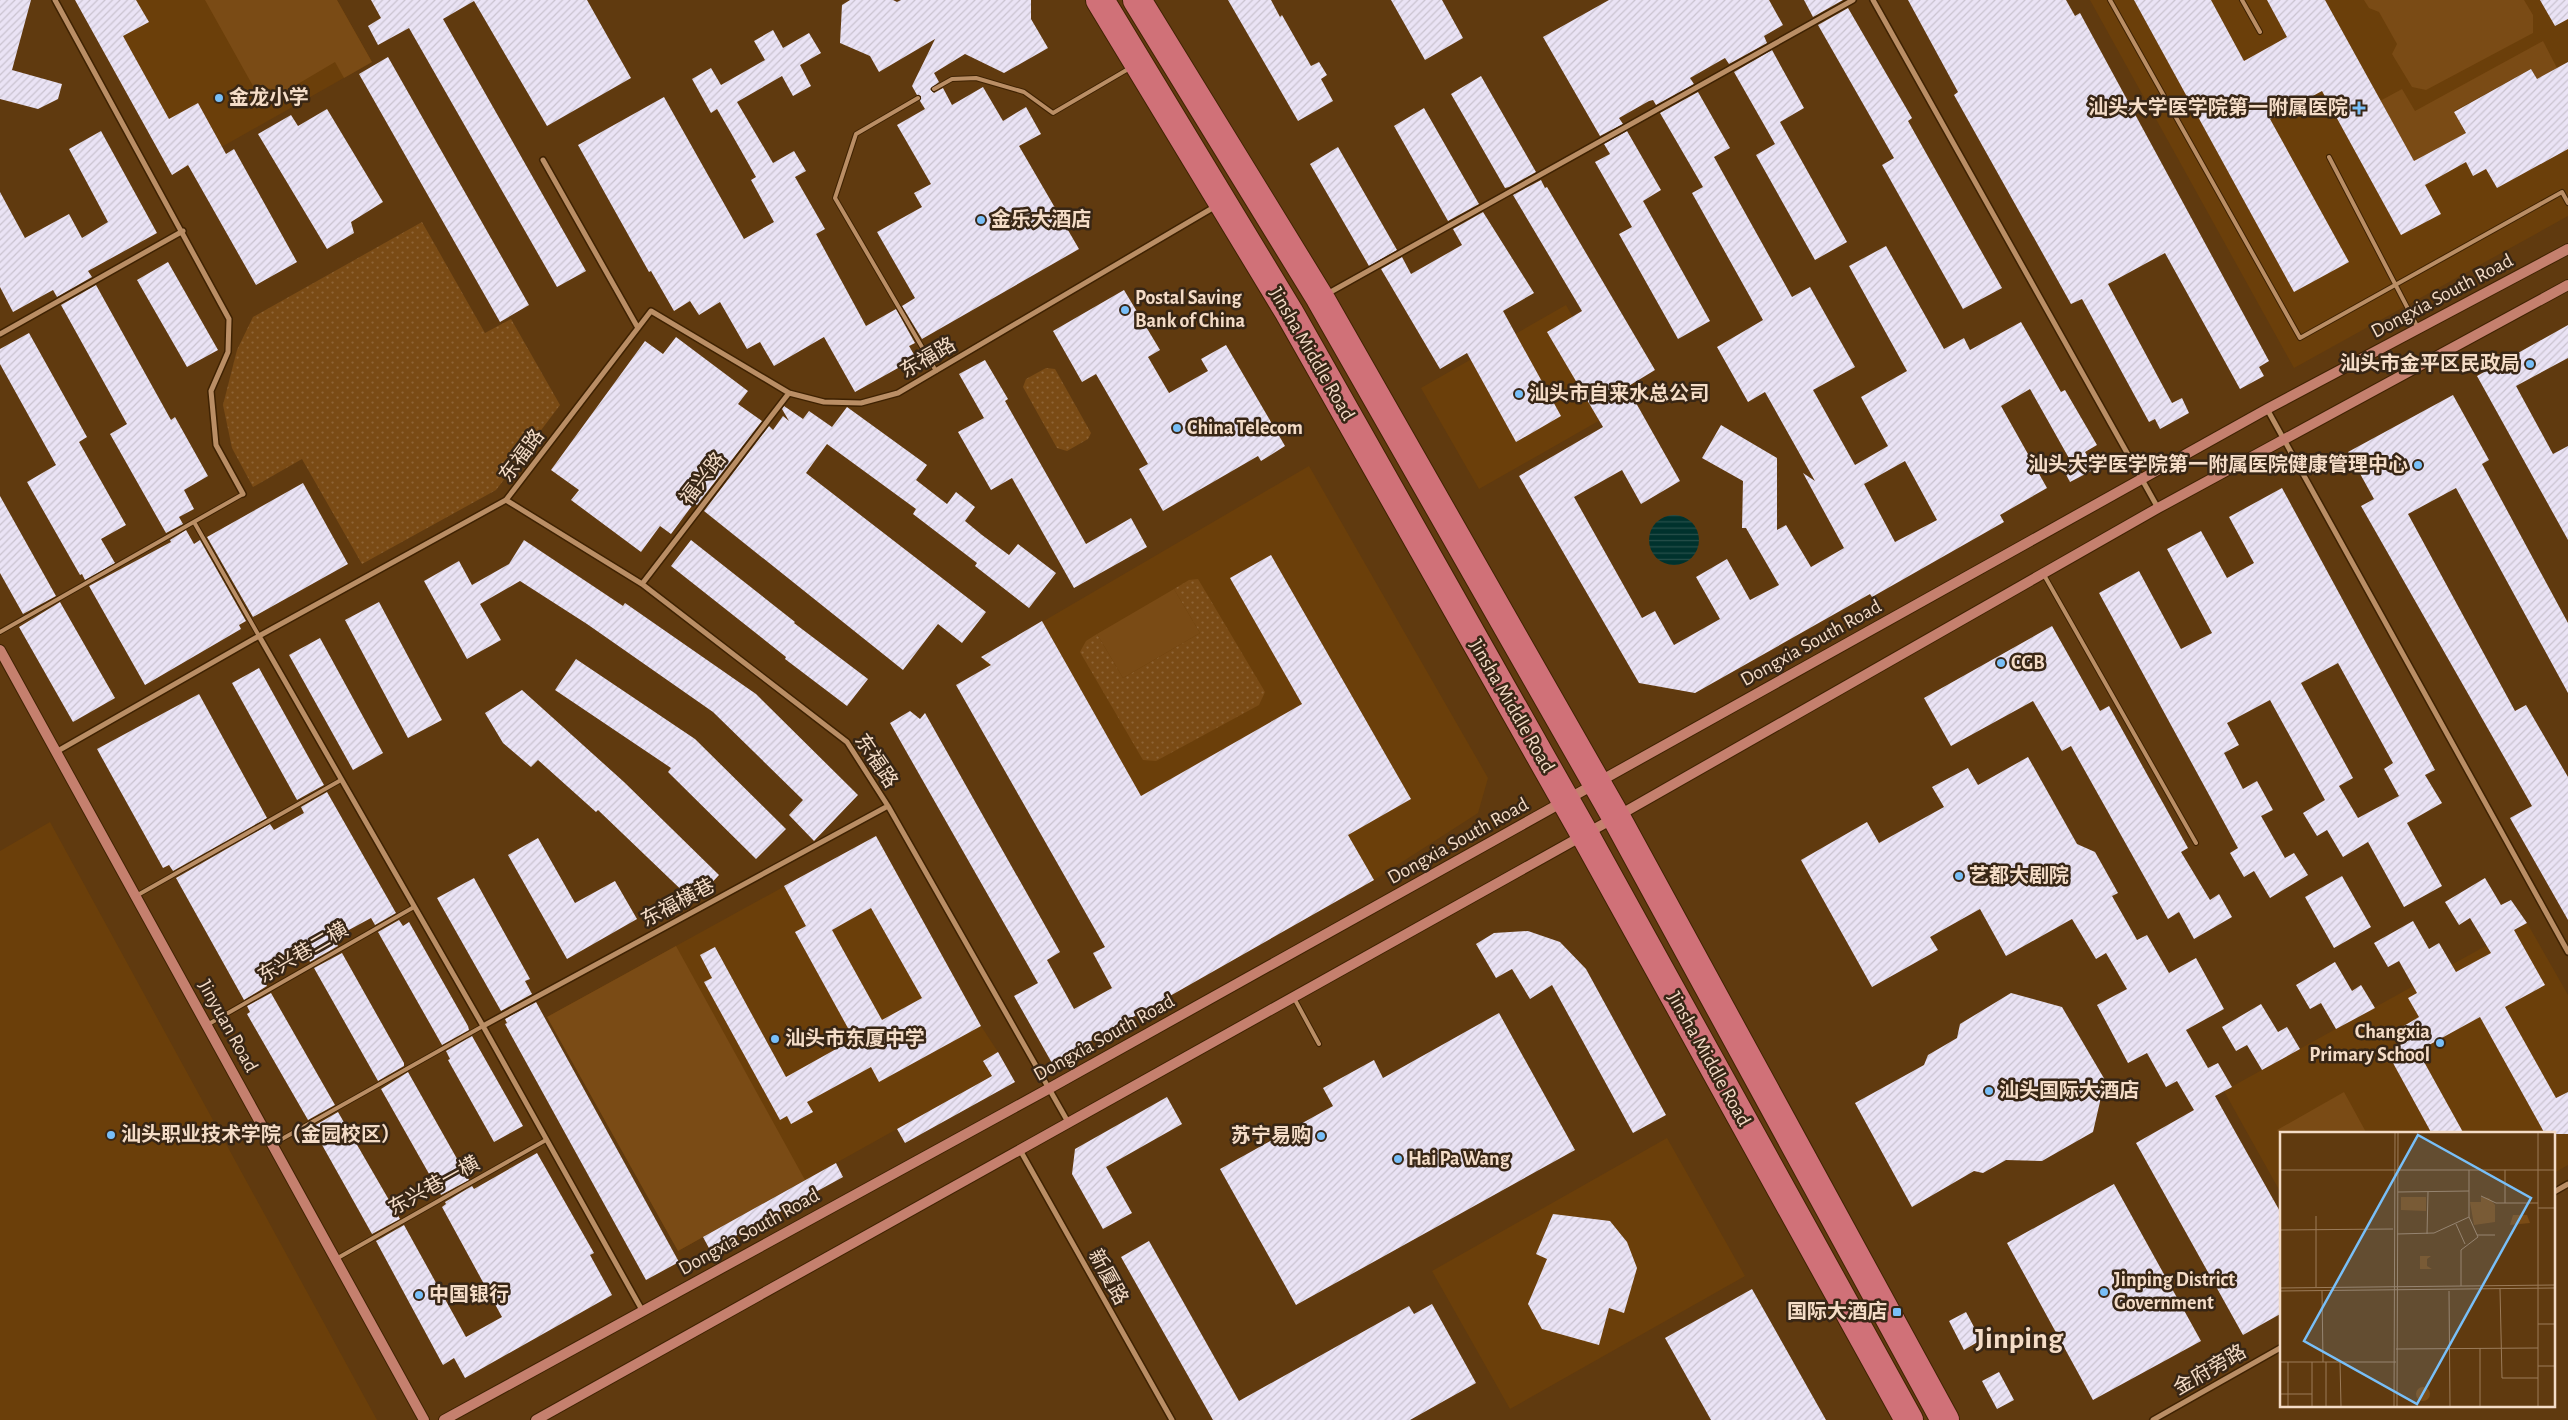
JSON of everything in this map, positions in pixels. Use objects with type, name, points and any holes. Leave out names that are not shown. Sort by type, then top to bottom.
[{"type":"main road","name":"Jinsha Middle Road","points":[[1100,0],[1294,320],[1566,800],[1909,1420]]},
{"type":"main road","name":"Jinsha Middle Road","points":[[1137,0],[1320,298],[1616,817],[1945,1420]]},
{"type":"street","points":[[55,0],[183,231],[229,319],[228,352],[211,391],[216,445],[243,494]]},
{"type":"street","points":[[1320,298],[1853,0]]},
{"type":"street","points":[[1873,0],[2158,508]]},
{"type":"street","points":[[543,160],[638,328]]},
{"type":"street","name":"东福路","points":[[1068,1122],[888,806],[847,742],[642,584],[506,500],[651,311],[789,393],[824,402],[862,403],[898,393],[1223,202]]},
{"type":"street","points":[[0,334],[183,231]]},
{"type":"street","name":"Dongxia South Road","points":[[444,1420],[1050,1088],[2267,409],[2568,249]]},
{"type":"street","points":[[536,1420],[1019,1148],[1584,833],[1616,817],[2158,508],[2568,286]]},
{"type":"street","name":"福兴路","points":[[642,584],[789,393]]},
{"type":"street","points":[[2267,409],[2568,952]]},
{"type":"street","points":[[56,752],[259,636],[506,500]]},
{"type":"street","points":[[259,636],[483,1026],[642,1310]]},
{"type":"street","name":"Jinyuan Road","points":[[0,650],[424,1420]]},
{"type":"street","name":"东福横巷","points":[[483,1026],[888,806]]},
{"type":"street","name":"新厦路","points":[[1019,1148],[1172,1420]]},
{"type":"street","points":[[2556,1191],[2568,1184]]},
{"type":"street","name":"金府旁路","points":[[2153,1420],[2280,1348]]},
{"type":"lane","points":[[2110,0],[2300,338],[2562,192],[2568,203]]},
{"type":"lane","points":[[2242,0],[2260,32]]},
{"type":"lane","points":[[934,89],[952,79],[976,78],[1024,92],[1053,113],[1138,63]]},
{"type":"lane","points":[[918,98],[856,134],[835,198],[936,371]]},
{"type":"lane","points":[[2329,157],[2418,328]]},
{"type":"lane","points":[[0,632],[243,494]]},
{"type":"lane","points":[[194,522],[259,636]]},
{"type":"lane","points":[[2043,573],[2196,843]]},
{"type":"lane","points":[[136,896],[341,780]]},
{"type":"lane","name":"东兴巷二横","points":[[207,1024],[414,907]]},
{"type":"lane","points":[[1293,996],[1319,1044]]},
{"type":"lane","points":[[273,1144],[483,1026]]},
{"type":"lane","name":"东兴巷一横","points":[[336,1259],[546,1140]]},
{"type":"shaded area","name":"金龙小学","points":[[75,0],[337,0],[372,62],[172,175]]},
{"type":"shaded area","points":[[205,0],[337,0],[372,62],[344,78],[335,62],[286,91],[253,86]]},
{"type":"shaded area","name":"汕头大学医学院第一附属医院","points":[[2090,0],[2568,0],[2568,216],[2294,368]]},
{"type":"shaded area","points":[[2364,0],[2524,0],[2533,15],[2533,33],[2426,90],[2412,87],[2392,54],[2397,44],[2379,12],[2369,8]]},
{"type":"shaded area","points":[[2543,41],[2557,68],[2537,79],[2531,69],[2454,111],[2471,144],[2455,139],[2414,161],[2380,101],[2402,89],[2415,111]]},
{"type":"shaded area","points":[[422,222],[485,333],[511,319],[560,405],[496,490],[362,564],[302,459],[253,487],[232,448],[223,405],[237,350],[253,317]]},
{"type":"shaded area","points":[[1566,305],[1623,407],[1479,489],[1421,388]]},
{"type":"shaded area","points":[[1046,368],[1055,369],[1091,433],[1088,439],[1067,451],[1057,448],[1023,387],[1026,379]]},
{"type":"shaded area","points":[[1309,466],[1488,778],[1478,813],[1374,880],[1175,993],[982,657]]},
{"type":"shaded area","points":[[1198,579],[1265,692],[1259,705],[1156,761],[1143,760],[1080,652],[1086,641],[1097,634],[1123,678],[1200,633],[1174,589],[1189,580]]},
{"type":"shaded area","points":[[1174,589],[1200,633],[1123,678],[1097,634]]},
{"type":"shaded area","name":"汕头职业技术学院（金园校区）","points":[[50,822],[377,1420],[0,1420],[0,851]]},
{"type":"shaded area","name":"汕头市东厦中学","points":[[876,836],[981,1026],[998,1052],[983,1061],[992,1076],[678,1251],[547,1017]]},
{"type":"shaded area","name":"Changxia Primary School","points":[[2527,923],[2568,995],[2568,1165],[2556,1172],[2556,1132],[2280,1132],[2280,1191],[2224,1091]]},
{"type":"shaded area","points":[[676,946],[805,1180],[678,1251],[547,1017]]},
{"type":"shaded area","points":[[2344,1092],[2366,1132],[2280,1132],[2280,1135],[2277,1130]]},
{"type":"shaded area","points":[[1667,1138],[1745,1276],[1510,1409],[1432,1271]]},
{"type":"water","points":[[1674,515],[1684,517],[1692,522],[1697,530],[1699,540],[1697,550],[1692,558],[1684,563],[1674,565],[1664,563],[1656,558],[1651,550],[1649,540],[1651,530],[1656,522],[1664,517]]},
{"type":"building","points":[[0,0],[31,0],[12,70],[62,84],[58,99],[38,109],[0,99]]},
{"type":"building","points":[[75,0],[136,0],[149,22],[123,36],[169,119],[198,103],[226,154],[234,149],[297,262],[256,285],[188,165],[172,175]]},
{"type":"building","points":[[371,0],[587,0],[631,78],[547,126],[474,1],[443,19],[586,271],[557,287],[409,28],[378,45],[368,26],[381,18]]},
{"type":"building","name":"金乐大酒店","points":[[850,0],[893,0],[897,2],[901,0],[1031,0],[1031,19],[1048,48],[1004,73],[965,54],[934,73],[939,82],[930,89],[934,93],[943,88],[952,105],[983,87],[1003,121],[1026,107],[1041,134],[1019,146],[1079,249],[922,339],[902,306],[915,298],[877,232],[922,207],[914,193],[931,184],[897,125],[925,109],[920,101],[921,96],[917,95],[912,86],[935,39],[879,72],[870,56],[840,43],[842,5]]},
{"type":"building","points":[[1228,0],[1271,0],[1280,17],[1282,15],[1311,66],[1319,62],[1327,75],[1321,79],[1333,101],[1298,121]]},
{"type":"building","points":[[1391,0],[1442,0],[1463,38],[1425,60]]},
{"type":"building","points":[[1609,0],[1769,0],[1783,25],[1764,36],[1767,43],[1729,64],[1725,58],[1690,78],[1694,84],[1656,105],[1653,100],[1649,101],[1619,118],[1623,124],[1600,136],[1543,37]]},
{"type":"building","points":[[1804,0],[1843,0],[1813,17]]},
{"type":"building","points":[[1908,0],[2066,0],[2075,16],[2080,13],[2269,361],[2259,367],[2264,376],[2240,389],[2165,253],[2108,284],[2172,403],[2182,398],[2189,413],[2160,429],[2155,419],[2149,422],[2082,299],[2071,304],[1954,95],[1958,92]]},
{"type":"building","points":[[2134,0],[2211,0],[2244,61],[2287,37],[2267,0],[2325,0],[2414,161],[2466,133],[2454,112],[2531,69],[2537,79],[2568,62],[2568,149],[2497,188],[2486,169],[2473,176],[2466,162],[2425,185],[2441,214],[2401,235],[2322,91],[2270,119],[2349,262],[2294,292]]},
{"type":"building","points":[[2540,0],[2568,0],[2568,19],[2555,26]]},
{"type":"building","points":[[1848,8],[1912,118],[1908,121],[2002,288],[1963,309],[1882,165],[1894,158],[1818,25]]},
{"type":"building","points":[[773,30],[783,48],[809,33],[821,53],[800,65],[811,86],[793,96],[782,76],[737,102],[773,163],[794,151],[806,171],[795,177],[825,229],[816,234],[866,326],[896,309],[915,343],[909,346],[916,358],[855,392],[824,337],[774,366],[760,342],[747,349],[720,302],[699,315],[690,301],[674,311],[651,271],[649,272],[578,145],[664,97],[744,239],[774,222],[751,180],[756,177],[731,133],[717,109],[711,113],[692,79],[711,68],[721,85],[765,60],[754,41]]},
{"type":"building","points":[[1772,50],[1804,108],[1780,122],[1847,242],[1815,260],[1756,155],[1775,144],[1734,72]]},
{"type":"building","points":[[388,57],[529,305],[500,322],[359,74]]},
{"type":"building","points":[[1481,76],[1536,172],[1505,188],[1451,94]]},
{"type":"building","points":[[1698,92],[1730,148],[1714,157],[1792,297],[1810,287],[1855,367],[1813,390],[1855,465],[1888,446],[1861,397],[1907,371],[1849,266],[1886,246],[1944,349],[1964,338],[1970,350],[2021,322],[2061,392],[2065,390],[2097,445],[2085,452],[2095,469],[2070,482],[2061,465],[2070,460],[2030,389],[2001,406],[2047,488],[2000,515],[2004,522],[1872,597],[1870,594],[1695,693],[1639,683],[1519,476],[1603,427],[1547,332],[1582,311],[1513,195],[1541,180],[1545,188],[1547,187],[1655,370],[1627,387],[1680,481],[1641,504],[1622,470],[1574,497],[1642,618],[1655,611],[1674,645],[1720,619],[1696,577],[1727,559],[1750,600],[1779,585],[1746,528],[1742,528],[1743,481],[1702,458],[1721,425],[1777,458],[1777,530],[1786,525],[1811,567],[1844,548],[1803,473],[1815,481],[1765,392],[1748,402],[1717,347],[1763,320],[1692,193],[1703,187],[1660,113]],"holes":[[[1905,461],[1937,520],[1895,542],[1864,484]]]},
{"type":"building","points":[[1424,108],[1479,204],[1448,221],[1394,126]]},
{"type":"building","points":[[327,109],[383,202],[351,222],[354,233],[327,249],[258,134],[291,115],[298,126]]},
{"type":"building","points":[[101,131],[157,233],[88,271],[92,277],[57,297],[53,290],[13,312],[0,287],[0,192],[25,238],[69,214],[82,238],[108,222],[69,149]]},
{"type":"building","points":[[1627,131],[1661,190],[1643,201],[1710,321],[1678,339],[1619,234],[1632,227],[1595,162],[1610,154],[1604,144]]},
{"type":"building","points":[[1338,147],[1397,250],[1369,266],[1310,164]]},
{"type":"building","points":[[1483,212],[1534,293],[1503,311],[1561,416],[1516,442],[1467,353],[1440,369],[1381,269],[1402,257],[1411,274],[1462,245],[1453,229]]},
{"type":"building","points":[[168,262],[218,350],[187,367],[137,280]]},
{"type":"building","points":[[96,285],[171,420],[175,417],[208,476],[184,490],[194,509],[179,517],[183,524],[166,533],[110,434],[127,424],[61,305]]},
{"type":"building","name":"China Telecom","points":[[1124,290],[1160,350],[1148,357],[1169,393],[1208,371],[1201,359],[1226,345],[1285,446],[1261,461],[1258,456],[1163,511],[1139,469],[1148,464],[1096,374],[1082,382],[1053,331]]},
{"type":"building","points":[[2568,325],[2568,358],[2516,386],[2553,454],[2568,446],[2568,540],[2477,376]]},
{"type":"building","points":[[29,333],[87,437],[79,442],[126,525],[101,539],[115,563],[85,580],[82,574],[80,575],[27,482],[56,465],[0,364],[0,349]]},
{"type":"building","points":[[676,337],[748,391],[738,404],[762,421],[697,505],[694,503],[671,534],[660,526],[641,552],[571,500],[579,490],[551,470],[645,341],[663,354]]},
{"type":"building","points":[[985,360],[1008,399],[1005,401],[1086,544],[1131,518],[1147,547],[1074,588],[1012,478],[991,490],[958,432],[984,418],[959,374]]},
{"type":"building","points":[[2453,395],[2489,460],[2482,464],[2568,623],[2568,693],[2456,488],[2408,514],[2515,711],[2526,705],[2568,777],[2568,920],[2510,818],[2532,806],[2361,506],[2374,499],[2348,452]]},
{"type":"building","points":[[784,406],[803,419],[809,411],[832,427],[847,407],[927,465],[916,480],[947,504],[956,492],[975,507],[965,521],[982,535],[1009,555],[1018,544],[1056,573],[1029,608],[975,566],[977,563],[913,514],[916,509],[827,444],[806,473],[986,612],[962,643],[938,624],[903,670],[704,511],[769,426],[773,430],[783,416],[789,421],[782,409]]},
{"type":"building","points":[[303,483],[348,564],[253,617],[207,537]]},
{"type":"building","points":[[2282,488],[2435,770],[2425,775],[2442,803],[2407,823],[2442,886],[2404,907],[2368,842],[2343,857],[2327,830],[2317,836],[2303,813],[2325,800],[2270,700],[2227,723],[2239,745],[2224,753],[2243,789],[2257,781],[2273,810],[2261,816],[2285,858],[2294,853],[2308,875],[2270,898],[2254,871],[2244,877],[2230,853],[2238,848],[2099,593],[2139,571],[2181,649],[2212,633],[2167,549],[2201,531],[2227,578],[2254,563],[2229,517]],"holes":[[[2338,663],[2393,763],[2384,769],[2399,796],[2358,818],[2339,786],[2353,778],[2301,683]]]},
{"type":"building","points":[[0,496],[56,596],[23,614],[0,573]]},
{"type":"building","points":[[186,530],[194,544],[200,540],[246,621],[239,625],[241,629],[145,685],[89,586],[171,542],[170,540]]},
{"type":"building","points":[[524,540],[623,606],[625,603],[756,694],[858,795],[814,841],[789,815],[803,800],[713,712],[587,624],[520,581],[480,604],[501,640],[467,659],[424,581],[459,561],[472,585],[509,564]]},
{"type":"building","points":[[691,540],[794,623],[868,679],[847,706],[785,659],[786,657],[671,566]]},
{"type":"building","points":[[1271,555],[1411,799],[1348,835],[1374,880],[1052,1063],[1014,996],[1038,983],[890,723],[910,711],[920,719],[925,713],[1060,952],[1047,960],[1074,1009],[1112,988],[1093,953],[1105,947],[956,685],[991,665],[981,657],[1042,621],[1141,796],[1302,704],[1230,578]]},
{"type":"building","points":[[60,602],[115,698],[73,722],[19,627]]},
{"type":"building","points":[[379,602],[442,720],[408,738],[345,620]]},
{"type":"building","points":[[2052,626],[2100,711],[2109,706],[2188,848],[2181,852],[2210,900],[2219,894],[2232,917],[2194,939],[2179,912],[2168,919],[2071,746],[2062,751],[2033,701],[1951,746],[1924,698]]},
{"type":"building","points":[[320,638],[383,753],[353,770],[289,655]]},
{"type":"building","points":[[576,659],[695,739],[786,829],[756,859],[668,772],[671,768],[555,690]]},
{"type":"building","points":[[259,668],[324,785],[297,800],[232,683]]},
{"type":"building","points":[[522,690],[624,782],[719,875],[694,902],[598,810],[596,812],[538,760],[531,767],[503,743],[485,713]]},
{"type":"building","points":[[199,694],[267,818],[173,871],[169,865],[163,868],[97,749]]},
{"type":"building","points":[[2028,757],[2077,844],[2095,852],[2118,893],[2112,896],[2137,940],[2147,935],[2169,973],[2196,958],[2224,1009],[2186,1030],[2208,1068],[2218,1063],[2232,1087],[2215,1096],[2280,1211],[2280,1314],[2243,1335],[2136,1143],[2194,1110],[2177,1081],[2166,1087],[2147,1053],[2128,1063],[2097,1005],[2127,989],[2106,953],[2096,959],[2072,919],[2006,956],[1980,909],[1930,937],[1938,950],[1872,987],[1801,860],[1867,822],[1879,843],[1944,807],[1932,787],[1968,768],[1978,785]]},
{"type":"building","points":[[327,792],[396,913],[375,925],[371,918],[334,938],[338,946],[310,962],[305,952],[264,975],[263,978],[267,986],[244,1000],[176,878],[270,824],[274,830],[304,813],[301,807]]},
{"type":"building","points":[[876,836],[981,1026],[879,1082],[871,1067],[807,1102],[813,1112],[791,1124],[787,1116],[780,1120],[704,982],[712,978],[700,955],[715,947],[786,1077],[854,1039],[795,932],[806,926],[784,886]],"holes":[[[871,908],[922,998],[882,1020],[832,930]]]},
{"type":"building","points":[[538,838],[575,903],[615,881],[637,919],[567,959],[508,855]]},
{"type":"building","points":[[2342,876],[2371,927],[2334,948],[2305,897]]},
{"type":"building","points":[[474,878],[530,979],[525,981],[532,994],[501,1011],[437,898]]},
{"type":"building","points":[[2485,878],[2501,905],[2511,900],[2527,923],[2514,930],[2545,985],[2505,1007],[2556,1098],[2568,1092],[2568,1134],[2544,1132],[2480,1017],[2418,1051],[2463,1132],[2431,1132],[2387,1052],[2409,1040],[2402,1027],[2419,1017],[2408,998],[2417,993],[2399,961],[2388,967],[2374,943],[2413,921],[2429,949],[2439,943],[2456,972],[2491,953],[2470,918],[2459,925],[2445,902]]},
{"type":"building","points":[[399,920],[403,926],[409,922],[468,1026],[469,1030],[442,1045],[378,932]]},
{"type":"building","points":[[1528,931],[1560,942],[1586,969],[1666,1115],[1633,1133],[1552,985],[1530,999],[1512,969],[1496,978],[1476,944],[1494,933]]},
{"type":"building","points":[[342,953],[404,1063],[404,1066],[378,1081],[314,968]]},
{"type":"building","points":[[2335,962],[2352,991],[2361,985],[2375,1008],[2336,1029],[2321,1003],[2310,1009],[2296,985]]},
{"type":"building","points":[[271,993],[335,1105],[308,1120],[247,1014],[250,1012],[247,1006]]},
{"type":"building","name":"汕头国际大酒店","points":[[2011,993],[2062,1007],[2105,1080],[2093,1132],[2042,1161],[2006,1160],[1983,1173],[1974,1171],[1912,1207],[1855,1103],[1924,1065],[1928,1055],[1957,1038],[1960,1024]]},
{"type":"building","points":[[536,1002],[679,1262],[646,1280],[505,1024],[507,1023],[505,1019]]},
{"type":"building","points":[[2261,1004],[2278,1032],[2287,1027],[2300,1049],[2262,1070],[2247,1045],[2236,1051],[2222,1027]]},
{"type":"building","name":"Hai Pa Wang","points":[[1499,1013],[1575,1150],[1296,1305],[1220,1169],[1333,1106],[1323,1088],[1374,1060],[1383,1078]]},
{"type":"building","points":[[472,1036],[523,1126],[494,1142],[448,1060],[450,1059],[446,1051]]},
{"type":"building","points":[[998,1052],[1015,1082],[905,1143],[897,1129],[992,1076],[983,1061]]},
{"type":"building","points":[[408,1072],[469,1180],[441,1195],[381,1089]]},
{"type":"building","points":[[1167,1097],[1182,1124],[1106,1167],[1132,1213],[1103,1229],[1072,1174],[1075,1149]]},
{"type":"building","points":[[338,1112],[400,1219],[372,1234],[312,1127]]},
{"type":"building","points":[[537,1153],[594,1253],[590,1255],[612,1295],[465,1378],[454,1358],[443,1365],[376,1241],[404,1225],[466,1337],[502,1317],[442,1207],[446,1204],[445,1202],[472,1186],[474,1189]]},
{"type":"building","points":[[836,1163],[843,1177],[710,1250],[703,1237]]},
{"type":"building","name":"Jinping District Government","points":[[2114,1184],[2201,1341],[2093,1400],[2007,1243]]},
{"type":"building","points":[[1553,1214],[1610,1221],[1627,1242],[1637,1268],[1624,1313],[1609,1308],[1599,1345],[1542,1329],[1528,1304],[1547,1259],[1536,1254]]},
{"type":"building","points":[[1149,1241],[1239,1401],[1409,1306],[1414,1314],[1432,1304],[1476,1383],[1410,1420],[1213,1420],[1121,1257]]},
{"type":"building","points":[[1752,1289],[1826,1420],[1711,1420],[1665,1338]]},
{"type":"building","points":[[1966,1312],[1981,1340],[1964,1350],[1949,1321]]},
{"type":"building","points":[[1999,1372],[2014,1400],[1997,1409],[1982,1381]]},
{"type":"place","name":"金龙小学","points":[[219,98]]},
{"type":"place","name":"汕头大学医学院第一附属医院","points":[[2359,108]]},
{"type":"place","name":"金乐大酒店","points":[[981,220]]},
{"type":"place","name":"Postal Saving Bank of China","points":[[1125,310]]},
{"type":"place","name":"汕头市金平区民政局","points":[[2530,364]]},
{"type":"place","name":"汕头市自来水总公司","points":[[1519,394]]},
{"type":"place","name":"China Telecom","points":[[1177,428]]},
{"type":"place","name":"汕头大学医学院第一附属医院健康管理中心","points":[[2418,465]]},
{"type":"place","name":"CGB","points":[[2001,663]]},
{"type":"place","name":"艺都大剧院","points":[[1959,876]]},
{"type":"place","name":"汕头市东厦中学","points":[[775,1039]]},
{"type":"place","name":"Changxia Primary School","points":[[2440,1043]]},
{"type":"place","name":"汕头国际大酒店","points":[[1989,1091]]},
{"type":"place","name":"汕头职业技术学院（金园校区）","points":[[111,1135]]},
{"type":"place","name":"苏宁易购","points":[[1321,1136]]},
{"type":"place","name":"Hai Pa Wang","points":[[1398,1159]]},
{"type":"place","name":"Jinping District Government","points":[[2104,1292]]},
{"type":"place","name":"中国银行","points":[[419,1295]]},
{"type":"place","name":"国际大酒店","points":[[1897,1312]]},
{"type":"district","name":"Jinping","points":[[2019,1339]]}]
